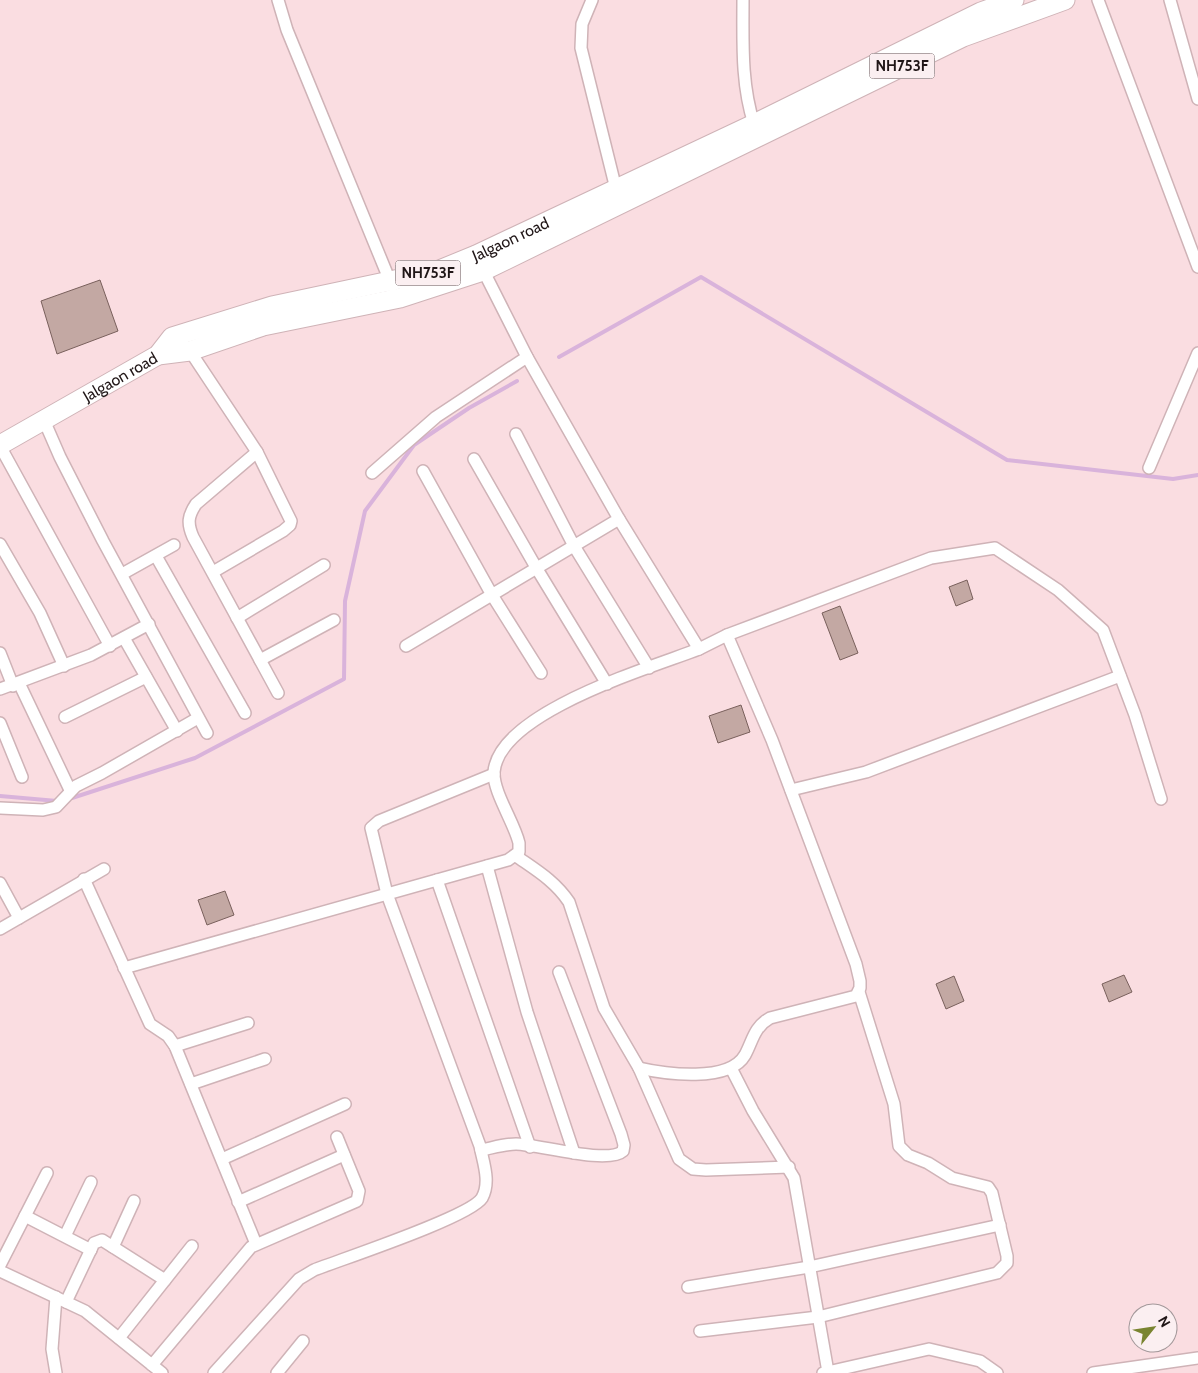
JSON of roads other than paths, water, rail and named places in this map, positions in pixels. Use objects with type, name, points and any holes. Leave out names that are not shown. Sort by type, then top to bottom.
[{"type":"highway","name":"Jalgaon road","points":[[0,446],[43,418],[158,355],[172,337],[263,308],[393,291],[437,271],[479,263],[740,137],[754,124],[928,45],[981,12],[1014,0]]},
{"type":"highway","name":"NH753F","points":[[740,137],[928,45],[962,37],[1065,0]]},
{"type":"highway","name":"NH753F","points":[[158,355],[190,350],[264,326],[393,291]]},
{"type":"street","points":[[278,0],[287,30],[393,291]]},
{"type":"street","points":[[592,0],[582,24],[582,48],[619,196]]},
{"type":"street","points":[[743,0],[743,67],[747,101],[754,124]]},
{"type":"street","points":[[1098,0],[1198,267]]},
{"type":"street","points":[[1170,0],[1198,99]]},
{"type":"street","points":[[479,263],[527,357],[620,519],[699,650]]},
{"type":"street","points":[[190,350],[257,452],[291,516],[290,525],[213,572]]},
{"type":"street","points":[[1149,468],[1198,353]]},
{"type":"street","points":[[372,473],[436,417],[527,357]]},
{"type":"street","points":[[43,418],[60,457],[207,733]]},
{"type":"street","points":[[516,434],[574,546],[649,668]]},
{"type":"street","points":[[0,446],[110,646]]},
{"type":"street","points":[[257,452],[196,504],[189,514],[190,530],[278,693]]},
{"type":"street","points":[[474,459],[537,569],[607,684]]},
{"type":"street","points":[[423,470],[492,595],[541,673]]},
{"type":"street","points":[[406,646],[620,519]]},
{"type":"street","points":[[0,544],[40,613],[64,666]]},
{"type":"street","points":[[122,574],[174,546]]},
{"type":"street","points":[[124,968],[487,866],[516,856],[519,852],[518,837],[494,774],[501,752],[508,740],[522,727],[548,711],[607,684],[699,650],[727,635],[931,558],[995,548],[1058,590],[1103,630],[1135,715],[1161,799]]},
{"type":"street","points":[[156,556],[245,713]]},
{"type":"street","points":[[237,618],[324,565]]},
{"type":"street","points":[[260,660],[334,620]]},
{"type":"street","points":[[0,689],[16,685],[110,646],[149,624]]},
{"type":"street","points":[[700,1331],[818,1317],[997,1273],[1007,1263],[992,1193],[988,1187],[952,1178],[908,1155],[899,1146],[894,1104],[859,992],[860,980],[856,964],[791,790],[727,635]]},
{"type":"street","points":[[124,638],[177,731]]},
{"type":"street","points":[[0,654],[70,790]]},
{"type":"street","points":[[791,790],[866,772],[1120,676]]},
{"type":"street","points":[[65,717],[146,677]]},
{"type":"street","points":[[0,808],[52,809],[60,805],[70,790],[198,718]]},
{"type":"street","points":[[0,723],[22,777]]},
{"type":"street","points":[[214,1373],[299,1279],[314,1270],[453,1217],[476,1204],[481,1199],[486,1186],[486,1174],[481,1150],[387,894],[370,828],[374,824],[494,774]]},
{"type":"street","points":[[516,856],[550,878],[560,888],[569,902],[604,1008],[639,1068],[680,1158],[686,1166],[693,1169],[706,1170],[789,1167]]},
{"type":"street","points":[[487,866],[527,1012],[574,1153]]},
{"type":"street","points":[[0,929],[104,869]]},
{"type":"street","points":[[84,879],[150,1024],[168,1036],[175,1046],[256,1244]]},
{"type":"street","points":[[437,880],[530,1147]]},
{"type":"street","points":[[0,883],[19,918]]},
{"type":"street","points":[[481,1150],[516,1144],[574,1153],[613,1156],[621,1153],[624,1145],[559,972]]},
{"type":"street","points":[[639,1068],[663,1073],[721,1072],[730,1068],[744,1056],[756,1028],[770,1018],[856,996],[859,992]]},
{"type":"street","points":[[175,1046],[248,1023]]},
{"type":"street","points":[[191,1084],[265,1059]]},
{"type":"street","points":[[730,1068],[753,1111],[789,1167],[799,1200],[826,1372],[929,1350],[980,1361],[997,1373]]},
{"type":"street","points":[[222,1159],[345,1104]]},
{"type":"street","points":[[152,1365],[245,1252],[256,1244],[357,1201],[359,1191],[336,1137]]},
{"type":"street","points":[[238,1202],[344,1155]]},
{"type":"street","points":[[0,1265],[47,1173]]},
{"type":"street","points":[[65,1236],[91,1182]]},
{"type":"street","points":[[112,1247],[134,1201]]},
{"type":"street","points":[[25,1216],[91,1250]]},
{"type":"street","points":[[688,1287],[809,1267],[1000,1225]]},
{"type":"street","points":[[55,1373],[52,1349],[61,1300],[98,1240],[102,1240],[165,1280]]},
{"type":"street","points":[[119,1338],[192,1246]]},
{"type":"street","points":[[0,1271],[85,1311],[162,1373]]},
{"type":"street","points":[[277,1373],[303,1341]]},
{"type":"street","points":[[1093,1373],[1198,1358]]},
{"type":"waterway","points":[[559,357],[701,277],[1007,460],[1173,479],[1198,475]]},
{"type":"waterway","points":[[72,798],[195,758],[344,679],[345,601],[365,511],[414,445],[469,408],[517,381]]},
{"type":"waterway","points":[[0,796],[57,801]]}]
